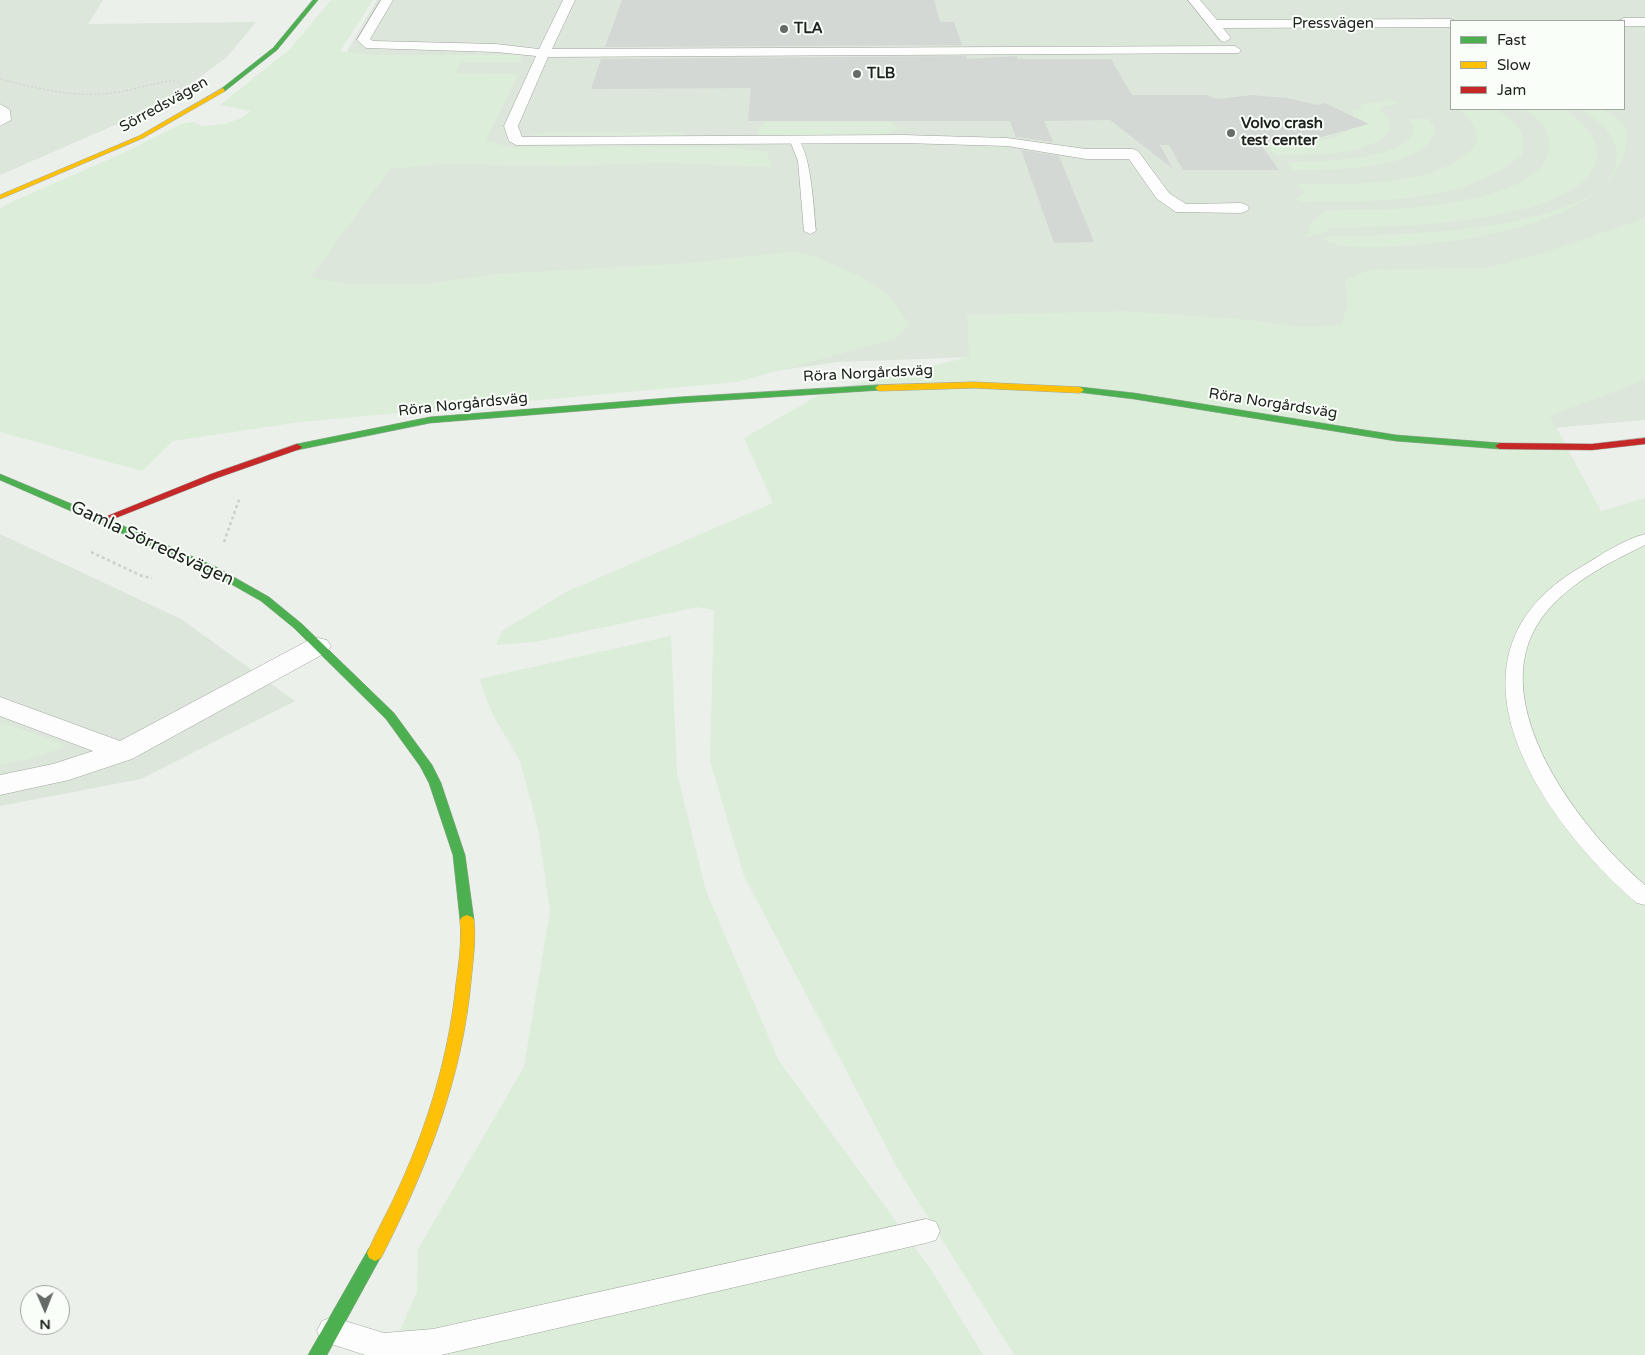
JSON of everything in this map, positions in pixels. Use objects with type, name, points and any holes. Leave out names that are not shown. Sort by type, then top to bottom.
[{"type":"street","name":"Sörredsvägen","points":[[0,197],[113,149],[213,96],[270,54],[316,0]]},
{"type":"street","points":[[386,0],[363,40],[370,46],[496,48],[544,53],[1235,50],[1194,0]]},
{"type":"street","points":[[569,0],[517,109],[512,126],[516,141],[904,139],[1007,142],[1086,154],[1133,154],[1163,196],[1182,209],[1241,208]]},
{"type":"street","points":[[1625,22],[1645,22]]},
{"type":"street","name":"Pressvägen","points":[[1214,24],[1450,23]]},
{"type":"street","points":[[0,108],[3,110],[4,120],[0,122]]},
{"type":"street","name":"Röra Norgårdsväg","points":[[105,519],[214,476],[307,444],[430,420],[680,400],[890,387],[974,385],[1066,389],[1134,396],[1396,438],[1478,446],[1592,447],[1645,441]]},
{"type":"street","name":"Gamla Sörredsvägen","points":[[0,476],[105,519],[211,568],[278,608],[386,710],[408,738],[434,782],[447,814],[459,860],[464,892],[467,941],[460,1027],[452,1064],[440,1106],[422,1153],[392,1220],[332,1331],[316,1355]]},
{"type":"street","points":[[0,785],[58,773],[122,752],[318,646]]},
{"type":"street","points":[[0,706],[122,752]]},
{"type":"lane","points":[[795,141],[803,161],[810,231]]},
{"type":"lane","points":[[1645,539],[1589,569],[1554,594],[1530,624],[1523,639],[1517,654],[1513,687],[1522,733],[1545,782],[1585,837],[1625,880],[1645,897]]},
{"type":"lane","points":[[332,1331],[384,1347],[433,1344],[926,1231]]},
{"type":"path","points":[[0,78],[41,89],[93,94],[138,89],[172,81],[179,82],[181,87]]},
{"type":"path","points":[[192,560],[222,545],[228,537],[234,507],[240,497],[247,492]]},
{"type":"shaded area","points":[[0,0],[103,0],[88,24],[256,22],[227,57],[187,87],[129,119],[0,175]]},
{"type":"shaded area","points":[[377,0],[1645,0],[1645,420],[1541,429],[999,356],[838,362],[746,375],[0,295],[316,105]]},
{"type":"shaded area","points":[[0,534],[181,619],[295,701],[141,779],[0,806]]},
{"type":"green space","points":[[331,0],[373,0],[340,51],[380,55],[522,55],[520,62],[462,62],[454,73],[518,74],[486,140],[508,147],[728,147],[767,152],[772,167],[663,163],[562,166],[443,164],[390,169],[311,277],[347,284],[425,284],[494,274],[689,263],[796,251],[817,257],[859,276],[890,296],[910,325],[895,339],[737,382],[300,422],[173,441],[142,471],[0,432],[0,209],[11,202],[119,155],[181,124],[193,122],[202,126],[224,124],[242,118],[251,111],[220,105],[290,49]]},
{"type":"green space","points":[[1388,100],[1397,102],[1397,104],[1381,107],[1380,110],[1389,120],[1390,130],[1381,139],[1368,146],[1337,153],[1275,155],[1265,143],[1265,141],[1311,142],[1333,137],[1353,127],[1353,110],[1361,109],[1360,105]]},
{"type":"green space","points":[[1459,110],[1498,110],[1511,119],[1522,133],[1523,154],[1500,171],[1474,183],[1418,197],[1360,201],[1302,202],[1296,200],[1305,192],[1297,184],[1389,181],[1436,171],[1455,162],[1471,150],[1477,139],[1475,128]]},
{"type":"green space","points":[[1525,110],[1566,110],[1579,120],[1590,133],[1597,148],[1597,156],[1595,165],[1579,185],[1551,200],[1514,211],[1473,219],[1390,227],[1328,228],[1329,231],[1307,237],[1302,236],[1310,233],[1309,225],[1322,213],[1328,211],[1422,207],[1451,203],[1509,188],[1531,176],[1546,160],[1548,135],[1540,122]]},
{"type":"green space","points":[[1583,110],[1602,110],[1615,116],[1625,125],[1624,157],[1607,183],[1599,189],[1615,167],[1617,158],[1614,141]]},
{"type":"green space","points":[[1408,119],[1428,119],[1435,127],[1429,142],[1416,153],[1397,160],[1375,165],[1328,170],[1292,170],[1286,162],[1355,158],[1392,149],[1405,142],[1413,133],[1413,127]]},
{"type":"green space","points":[[764,122],[891,122],[899,128],[890,132],[855,137],[810,139],[759,138],[758,127],[763,126]]},
{"type":"green space","points":[[544,132],[680,132],[684,136],[530,136]]},
{"type":"green space","points":[[1599,189],[1580,203],[1545,219],[1471,238],[1439,243],[1381,247],[1342,246],[1322,239],[1331,236],[1441,231],[1486,226],[1531,217],[1570,205]]},
{"type":"green space","points":[[1645,218],[1645,380],[1550,416],[1601,511],[1645,498],[1645,1355],[1014,1355],[899,1171],[744,876],[710,761],[714,610],[698,607],[535,642],[496,645],[502,631],[566,592],[773,503],[744,438],[826,391],[969,357],[967,315],[1123,311],[1241,319],[1303,327],[1340,325],[1348,306],[1345,279],[1373,269],[1486,268],[1549,251]]},
{"type":"green space","points":[[671,636],[677,773],[706,891],[779,1061],[930,1268],[983,1355],[390,1355],[417,1291],[418,1249],[524,1067],[550,911],[538,828],[520,761],[493,715],[479,679]]},
{"type":"green space","points":[[2,724],[10,725],[66,747],[29,759],[0,765],[0,726]]},
{"type":"building","name":"TLA","points":[[622,0],[934,0],[940,22],[954,22],[962,45],[605,47]]},
{"type":"building","points":[[966,56],[967,59],[1017,56],[1018,59],[1111,59],[1132,95],[1206,95],[1218,99],[1252,95],[1287,98],[1317,105],[1325,103],[1369,124],[1321,137],[1261,145],[1279,170],[1183,170],[1169,145],[1160,145],[1173,169],[1110,120],[1044,121],[1053,142],[1016,137],[1010,121],[748,121],[751,88],[591,89],[601,59]]},
{"type":"building","points":[[1021,150],[1059,156],[1094,242],[1054,243]]},
{"type":"traffic: fast","points":[[223,90],[275,49],[316,0]]},
{"type":"traffic: fast","points":[[297,447],[430,420],[680,400],[879,388]]},
{"type":"traffic: fast","points":[[1080,390],[1134,396],[1396,438],[1500,446]]},
{"type":"traffic: fast","points":[[0,477],[212,569],[265,599],[298,626],[390,716],[426,765],[435,783],[459,855],[467,920]]},
{"type":"traffic: fast","points":[[317,1355],[375,1253]]},
{"type":"traffic: slow","points":[[0,197],[141,137],[223,90]]},
{"type":"traffic: slow","points":[[879,388],[974,385],[1080,390]]},
{"type":"traffic: slow","points":[[375,1253],[423,1151],[446,1080],[461,1006],[468,932],[467,920]]},
{"type":"traffic: jam","points":[[1500,446],[1592,447],[1645,441]]},
{"type":"traffic: jam","points":[[105,519],[214,476],[297,447]]},
{"type":"place","name":"TLA","points":[[784,29]]},
{"type":"place","name":"TLB","points":[[857,74]]},
{"type":"place","name":"Volvo crash test center","points":[[1231,133]]}]
